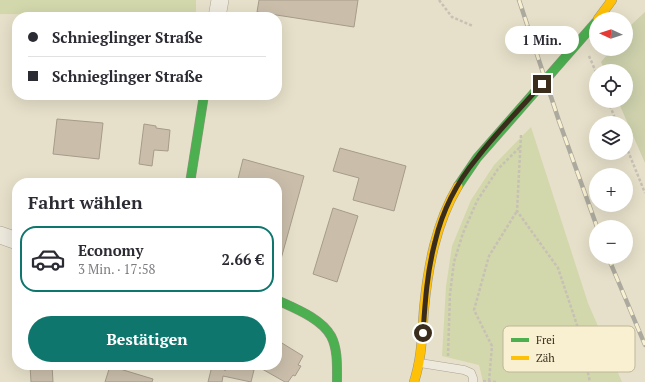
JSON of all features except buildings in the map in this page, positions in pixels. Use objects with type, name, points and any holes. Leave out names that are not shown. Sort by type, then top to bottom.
[{"type":"main road","points":[[603,12],[612,0]]},
{"type":"main road","points":[[414,382],[420,363],[424,310],[435,242],[441,222],[450,201],[476,158],[589,30]]},
{"type":"main road","points":[[191,178],[203,100]]},
{"type":"main road","points":[[282,302],[315,319],[332,336],[334,343],[337,382]]},
{"type":"street","points":[[218,12],[220,0]]},
{"type":"street","points":[[0,235],[12,239]]},
{"type":"lane","points":[[420,363],[464,370],[471,373],[473,382]]},
{"type":"path","points":[[439,0],[452,17],[473,26]]},
{"type":"path","points":[[489,381],[492,346],[474,310],[489,256],[517,211],[522,133]]},
{"type":"path","points":[[448,368],[450,294],[454,262],[463,233],[477,201],[498,169],[521,147]]},
{"type":"path","points":[[632,160],[645,192]]},
{"type":"path","points":[[517,211],[558,268],[577,326]]},
{"type":"path","points":[[588,372],[590,382]]},
{"type":"green space","points":[[0,0],[196,0],[196,12],[12,12],[12,14],[0,14]]},
{"type":"green space","points":[[645,12],[645,163],[633,135],[633,116],[625,116],[621,108],[633,108],[633,64],[602,64],[601,62],[606,56],[633,56],[633,23]]},
{"type":"green space","points":[[531,127],[588,303],[598,326],[503,326],[503,372],[618,372],[622,382],[483,382],[479,365],[442,356],[446,286],[452,246],[471,200],[494,165]]},
{"type":"railway","points":[[519,0],[559,121],[594,220]]},
{"type":"railway","points":[[611,264],[645,345]]},
{"type":"traffic: fast","points":[[458,186],[477,158],[589,30]]},
{"type":"traffic: fast","points":[[191,178],[203,100]]},
{"type":"traffic: fast","points":[[282,302],[307,314],[327,330],[335,347],[337,358],[337,382]]},
{"type":"traffic: slow","points":[[603,12],[612,0]]},
{"type":"traffic: slow","points":[[414,382],[420,355],[428,277],[434,245],[450,200],[458,186]]},
{"type":"route","points":[[423,333],[424,310],[435,242],[441,222],[450,201],[476,158],[542,84]]}]
